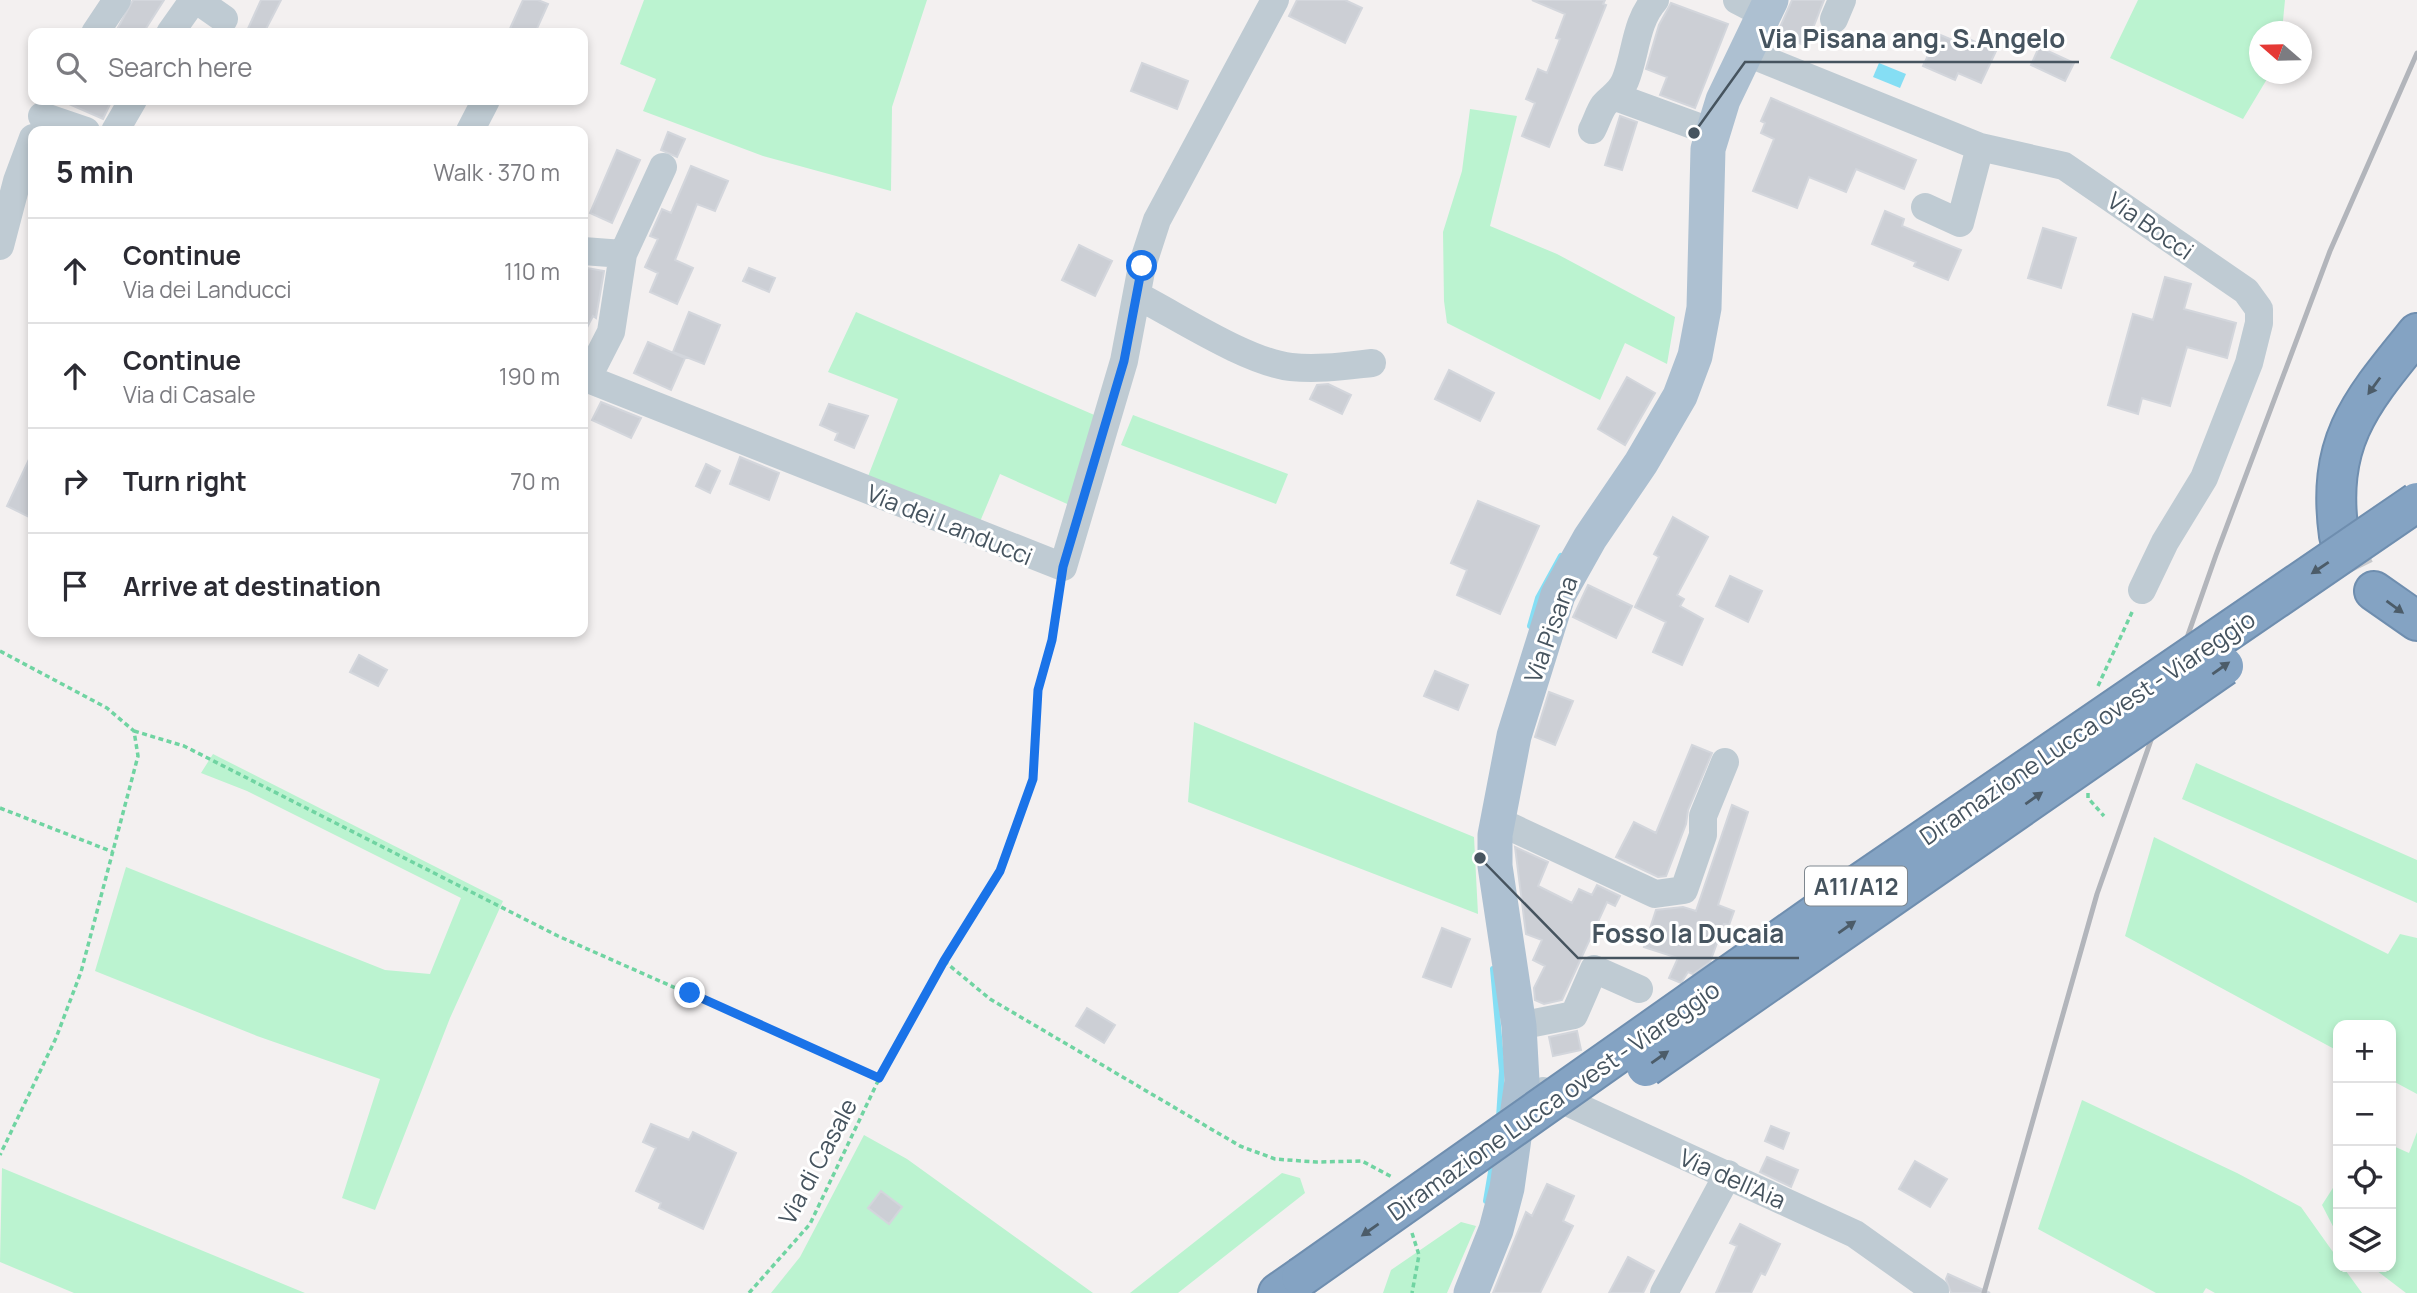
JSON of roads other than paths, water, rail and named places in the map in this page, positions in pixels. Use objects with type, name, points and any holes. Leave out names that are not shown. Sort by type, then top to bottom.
[{"type":"highway","points":[[2339,536],[2334,493],[2337,465],[2345,439],[2372,388],[2417,333]]},
{"type":"highway","name":"Diramazione Lucca ovest - Viareggio","points":[[1301,1288],[1840,897],[2417,502]]},
{"type":"highway","name":"Diramazione Lucca ovest - Viareggio","points":[[1301,1288],[2417,533]]},
{"type":"highway","points":[[2374,591],[2417,621]]},
{"type":"main road","name":"Via Pisana","points":[[1471,1293],[1496,1230],[1507,1188],[1522,1081],[1519,1026],[1495,866],[1498,821],[1514,736],[1558,595],[1590,538],[1666,422],[1695,356],[1704,308],[1706,182],[1712,132],[1745,52],[1757,5]]},
{"type":"street","points":[[98,28],[117,0]]},
{"type":"street","name":"Via dei Landucci","points":[[588,379],[1063,567],[1124,361],[1142,266],[1157,220],[1275,0]]},
{"type":"street","points":[[1592,130],[1604,106],[1616,97],[1632,62],[1631,51],[1655,0]]},
{"type":"street","points":[[174,28],[192,2],[204,5],[224,19]]},
{"type":"street","name":"Via Bocci","points":[[1745,52],[1980,147],[2064,166],[2246,292],[2259,309],[2259,323],[2249,363],[2204,478],[2165,542],[2142,590]]},
{"type":"street","points":[[1616,97],[1712,132]]},
{"type":"street","points":[[118,126],[130,105]]},
{"type":"street","points":[[473,126],[483,105]]},
{"type":"street","points":[[41,121],[64,126]]},
{"type":"street","points":[[1925,207],[1960,223],[1980,147]]},
{"type":"street","points":[[2,233],[28,154]]},
{"type":"street","points":[[588,373],[611,332],[622,254],[663,167]]},
{"type":"street","points":[[588,251],[622,254]]},
{"type":"street","points":[[1138,296],[1255,357],[1287,367],[1317,369],[1372,363]]},
{"type":"street","points":[[1498,821],[1655,894],[1684,890],[1703,835],[1703,816],[1725,762]]},
{"type":"street","points":[[1519,1026],[1574,1015],[1597,957],[1639,989]]},
{"type":"street","name":"Via dell'Aia","points":[[1522,1081],[1855,1234],[1935,1291]]},
{"type":"street","points":[[1664,1293],[1728,1174]]},
{"type":"water","points":[[1879,63],[1906,74],[1900,88],[1873,77]]},
{"type":"waterway","points":[[1530,626],[1538,598],[1561,556]]},
{"type":"waterway","points":[[1493,969],[1502,1071],[1499,1118]]},
{"type":"waterway","points":[[1486,1201],[1493,1160]]},
{"type":"tunnel","points":[[2339,536],[2357,573],[2374,591]]},
{"type":"railway","points":[[1984,1293],[2097,894],[2216,555],[2330,251],[2417,53]]},
{"type":"place","name":"Via Pisana ang. S.Angelo","points":[[1694,133]]},
{"type":"place","name":"Fosso la Ducaia","points":[[1480,858]]}]
